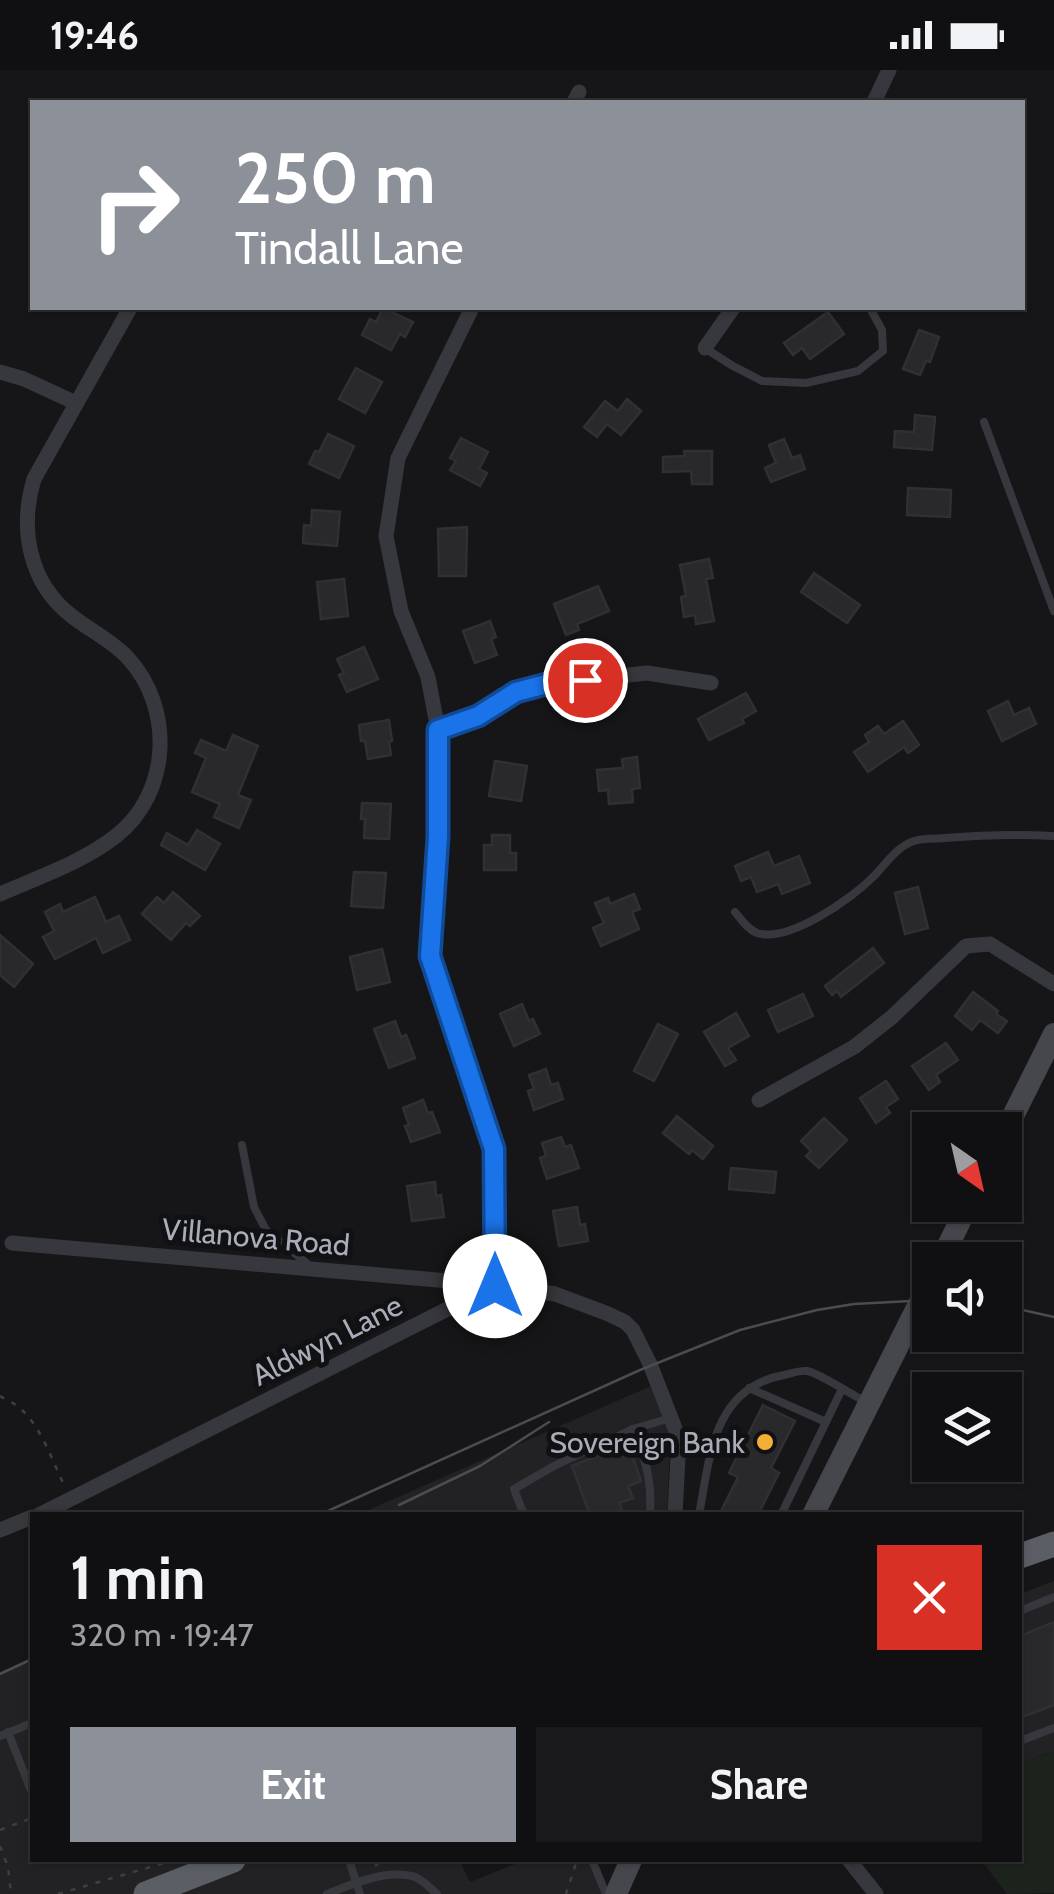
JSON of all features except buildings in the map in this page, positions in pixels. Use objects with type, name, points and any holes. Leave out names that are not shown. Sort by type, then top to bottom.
[{"type":"highway","points":[[1022,1555],[1054,1544]]},
{"type":"highway","points":[[146,1894],[190,1866],[219,1862]]},
{"type":"main road","points":[[1015,1112],[1054,1034]]},
{"type":"main road","points":[[815,1512],[912,1318]]},
{"type":"main road","points":[[616,1894],[630,1862]]},
{"type":"street","points":[[875,100],[889,70]]},
{"type":"street","points":[[0,894],[68,864],[118,834],[143,806],[158,768],[161,729],[146,684],[118,649],[61,607],[37,574],[27,537],[29,495],[39,470],[129,310]]},
{"type":"street","points":[[471,310],[398,458],[386,536],[401,611],[428,677],[438,730],[438,837],[430,956],[494,1149],[495,1286],[555,1294],[625,1322],[632,1330],[676,1431],[674,1512]]},
{"type":"street","points":[[704,348],[732,310]]},
{"type":"street","points":[[0,372],[76,403]]},
{"type":"street","points":[[438,730],[478,716],[516,692],[554,682],[647,674],[711,683]]},
{"type":"street","points":[[759,1100],[854,1048],[966,946],[990,944],[1054,984]]},
{"type":"street","name":"Villanova Road","points":[[12,1243],[495,1286]]},
{"type":"street","name":"Aldwyn Lane","points":[[45,1512],[495,1286]]},
{"type":"street","name":"Aldwyn Lane","points":[[0,1530],[30,1518]]},
{"type":"street","points":[[851,1862],[876,1894]]},
{"type":"lane","points":[[704,348],[762,381],[806,383],[858,370],[883,352],[882,330],[871,310]]},
{"type":"lane","points":[[984,422],[1054,611]]},
{"type":"lane","points":[[735,912],[751,931],[786,931],[832,908],[870,881],[914,841],[979,835],[1054,836]]},
{"type":"lane","points":[[242,1145],[254,1208],[266,1230],[313,1270]]},
{"type":"lane","points":[[701,1512],[718,1430],[726,1410],[749,1388],[773,1377],[808,1371],[869,1404]]},
{"type":"lane","points":[[749,1388],[826,1422]]},
{"type":"lane","points":[[782,1512],[842,1390]]},
{"type":"lane","points":[[523,1512],[514,1489],[633,1429],[671,1418]]},
{"type":"lane","points":[[633,1429],[648,1464],[650,1512]]},
{"type":"lane","points":[[1022,1610],[1054,1597]]},
{"type":"lane","points":[[30,1724],[4,1734],[30,1789]]},
{"type":"lane","points":[[1022,1740],[1054,1728]]},
{"type":"lane","points":[[351,1862],[360,1894]]},
{"type":"lane","points":[[593,1862],[606,1894]]},
{"type":"lane","points":[[327,1894],[388,1875],[416,1876],[438,1894]]},
{"type":"path","points":[[0,1396],[29,1419],[46,1445],[71,1500]]},
{"type":"path","points":[[0,1830],[30,1819]]},
{"type":"path","points":[[0,1846],[8,1867],[11,1894]]},
{"type":"path","points":[[566,1894],[576,1862]]},
{"type":"path","points":[[58,1894],[190,1866]]},
{"type":"shaded area","points":[[651,1386],[667,1427],[667,1512],[364,1512]]},
{"type":"shaded area","points":[[1054,1581],[1054,1755],[1048,1753],[1022,1763],[1022,1593]]},
{"type":"shaded area","points":[[30,1659],[30,1862],[460,1862],[470,1882],[520,1862],[595,1862],[611,1894],[0,1894],[0,1672]]},
{"type":"shaded area","points":[[1049,1753],[1054,1755],[1054,1893],[1007,1894],[984,1864],[978,1862],[1022,1862],[1022,1763]]},
{"type":"tram line","points":[[326,1512],[640,1370],[740,1330],[817,1310],[912,1301]]},
{"type":"tram line","points":[[1022,1310],[1054,1317]]},
{"type":"tram line","points":[[399,1505],[480,1466],[549,1422]]},
{"type":"tram line","points":[[0,1674],[30,1660]]},
{"type":"place","name":"Sovereign Bank","points":[[765,1442]]},
{"type":"route","points":[[495,1286],[494,1149],[430,956],[438,837],[438,730],[478,716],[516,692],[554,682],[585,680]]}]
